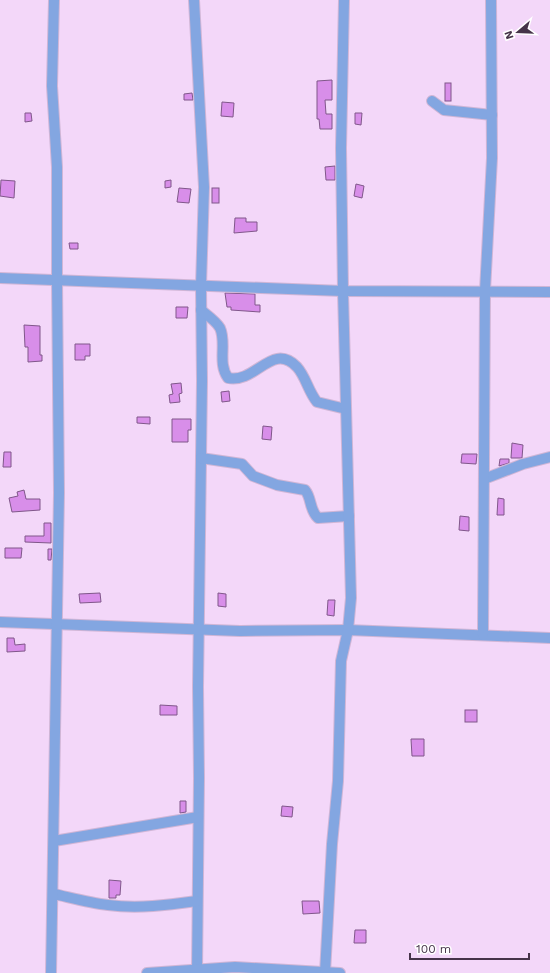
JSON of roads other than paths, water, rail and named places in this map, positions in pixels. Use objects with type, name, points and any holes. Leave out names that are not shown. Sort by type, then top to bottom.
[{"type":"street","points":[[51,973],[54,894],[56,624],[59,493],[57,167],[52,86],[54,0]]},
{"type":"street","points":[[194,0],[204,187],[201,286],[197,971]]},
{"type":"street","points":[[325,973],[332,844],[338,781],[341,661],[348,630],[351,598],[343,291],[342,148],[344,0]]},
{"type":"street","points":[[482,635],[485,291],[492,158],[491,0]]},
{"type":"street","points":[[432,101],[444,110],[492,116]]},
{"type":"street","points":[[0,278],[343,291],[550,292]]},
{"type":"street","points":[[201,310],[219,326],[223,364],[228,378],[236,380],[253,374],[270,360],[275,358],[284,358],[295,365],[301,372],[317,402],[346,409]]},
{"type":"street","points":[[484,479],[537,460],[550,457]]},
{"type":"street","points":[[201,458],[242,464],[253,476],[277,485],[305,490],[308,493],[312,511],[318,518],[349,516]]},
{"type":"street","points":[[0,622],[198,628],[240,631],[348,630],[550,638]]},
{"type":"street","points":[[54,841],[198,817]]},
{"type":"street","points":[[54,894],[119,906],[148,907],[198,900]]},
{"type":"street","points":[[147,973],[256,968],[340,973]]}]
